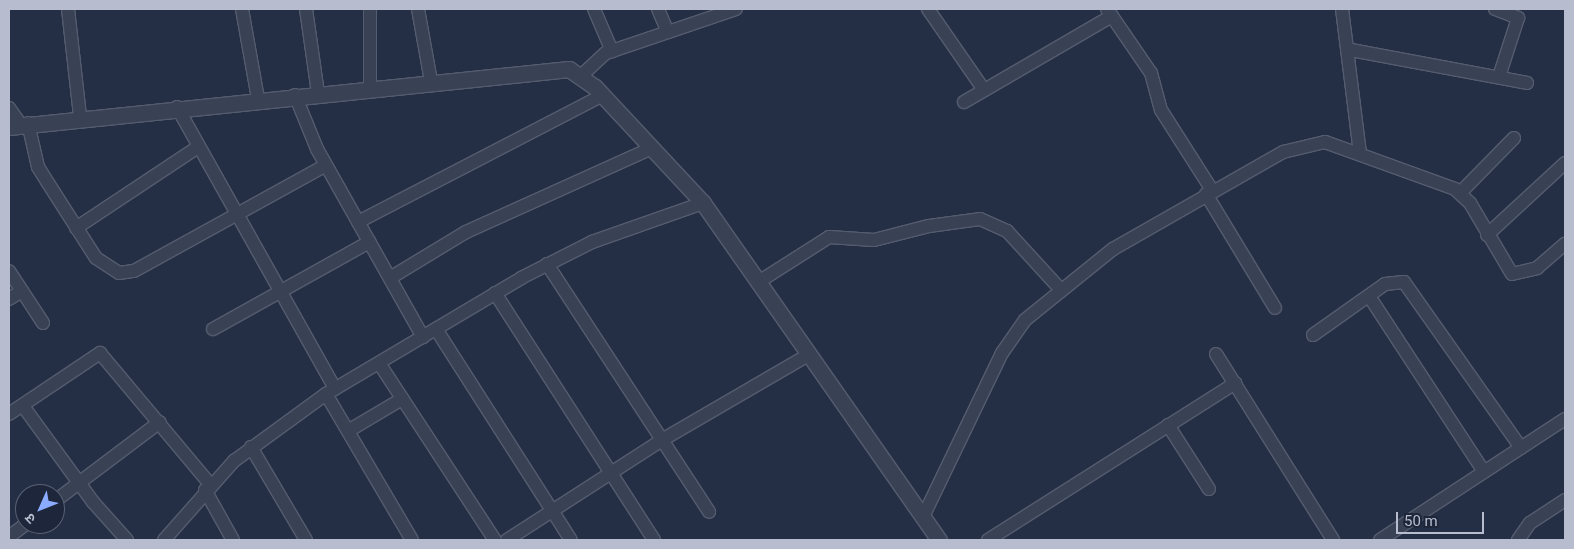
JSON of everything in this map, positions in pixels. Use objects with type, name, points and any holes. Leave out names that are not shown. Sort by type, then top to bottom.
[{"type":"street","points":[[68,9],[80,116]]},
{"type":"street","points":[[242,9],[258,99]]},
{"type":"street","points":[[306,9],[318,93]]},
{"type":"street","points":[[370,9],[370,87]]},
{"type":"street","points":[[418,9],[431,81]]},
{"type":"street","points":[[594,9],[612,51]]},
{"type":"street","points":[[658,9],[668,32]]},
{"type":"street","points":[[928,9],[984,90]]},
{"type":"street","points":[[1342,9],[1350,50],[1360,153]]},
{"type":"street","points":[[1495,9],[1518,18],[1499,78]]},
{"type":"street","points":[[582,75],[612,51],[729,10]]},
{"type":"street","points":[[964,102],[1110,12],[1150,73],[1162,110],[1275,308]]},
{"type":"street","points":[[1350,50],[1528,83]]},
{"type":"street","points":[[19,125],[80,116],[557,67],[582,75],[603,95],[703,203],[760,281],[939,540]]},
{"type":"street","points":[[295,95],[326,165],[423,337]]},
{"type":"street","points":[[358,222],[603,95]]},
{"type":"street","points":[[177,107],[277,291],[330,392],[348,431],[412,540]]},
{"type":"street","points":[[9,108],[38,167],[76,228],[105,268],[127,273],[326,165]]},
{"type":"street","points":[[1460,193],[1514,138]]},
{"type":"street","points":[[923,517],[1014,335],[1061,290],[1113,249],[1209,192],[1311,142],[1360,153],[1460,193],[1506,269],[1518,275],[1538,268],[1565,244]]},
{"type":"street","points":[[76,228],[198,147]]},
{"type":"street","points":[[390,278],[466,232],[652,148]]},
{"type":"street","points":[[1487,235],[1565,163]]},
{"type":"street","points":[[164,540],[208,487],[251,447],[330,392],[547,264],[598,240],[703,203]]},
{"type":"street","points":[[760,281],[829,237],[874,240],[980,219],[1007,231],[1061,290]]},
{"type":"street","points":[[213,329],[277,291],[369,242]]},
{"type":"street","points":[[547,264],[709,512]]},
{"type":"street","points":[[9,271],[43,324]]},
{"type":"street","points":[[1314,335],[1369,296],[1399,280],[1411,287],[1521,448]]},
{"type":"street","points":[[9,299],[22,291]]},
{"type":"street","points":[[495,293],[654,540]]},
{"type":"street","points":[[1369,296],[1484,472]]},
{"type":"street","points":[[436,329],[571,540]]},
{"type":"street","points":[[9,414],[100,352],[160,422],[208,487],[233,540]]},
{"type":"street","points":[[507,540],[662,440],[810,354]]},
{"type":"street","points":[[1216,354],[1333,540]]},
{"type":"street","points":[[379,363],[495,540]]},
{"type":"street","points":[[988,540],[1234,383]]},
{"type":"street","points":[[348,431],[402,399]]},
{"type":"street","points":[[22,406],[78,484],[127,540]]},
{"type":"street","points":[[1380,540],[1565,419]]},
{"type":"street","points":[[65,494],[160,422]]},
{"type":"street","points":[[1168,425],[1209,489]]},
{"type":"street","points":[[251,447],[306,540]]},
{"type":"street","points":[[1518,540],[1530,523],[1565,500]]},
{"type":"street","points":[[10,536],[15,532]]}]
